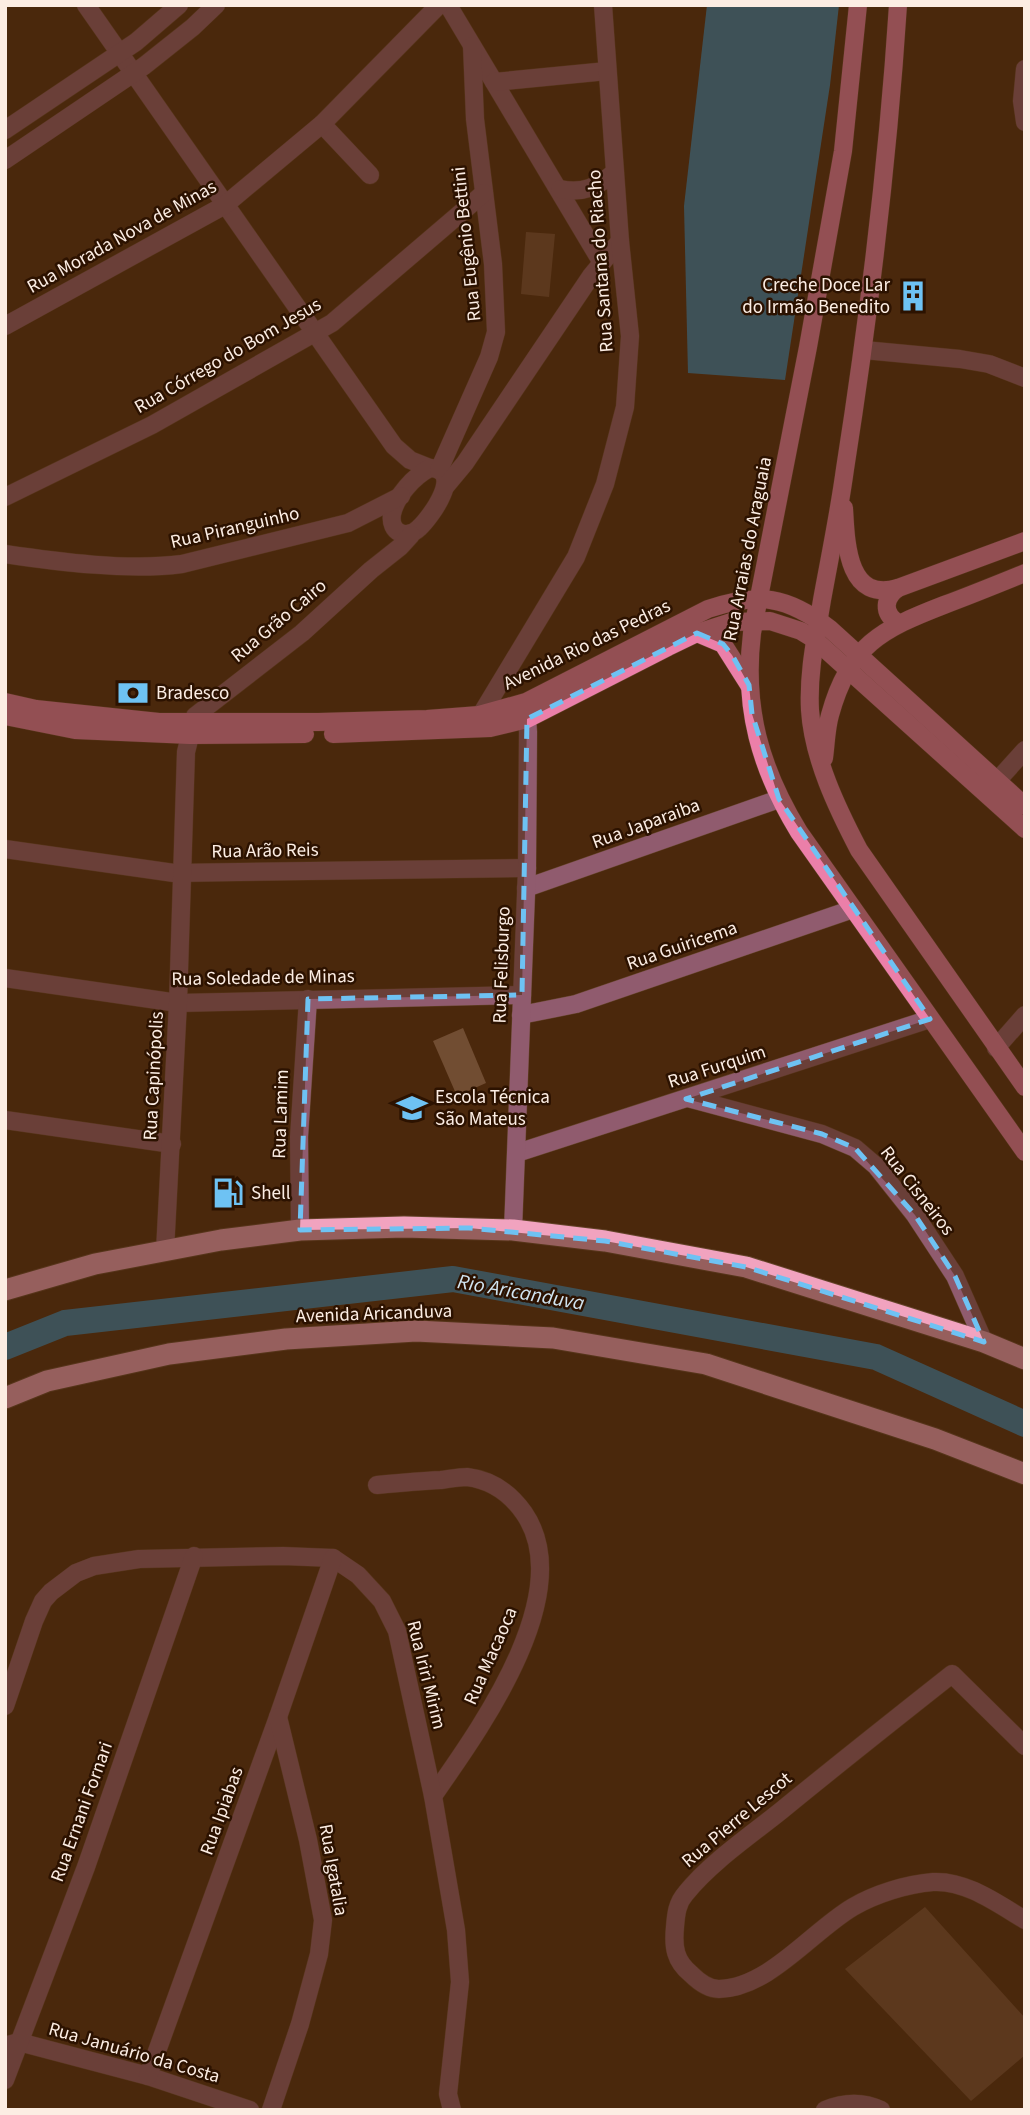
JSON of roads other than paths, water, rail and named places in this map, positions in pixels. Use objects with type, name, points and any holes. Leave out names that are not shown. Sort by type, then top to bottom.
[{"type":"highway","points":[[5,1290],[95,1264],[221,1240],[300,1230],[404,1227],[513,1230],[605,1241],[746,1267],[984,1342],[1025,1359]]},
{"type":"highway","name":"Avenida Aricanduva","points":[[5,1398],[47,1381],[169,1354],[286,1339],[416,1331],[553,1338],[706,1364],[935,1439],[1025,1474]]},
{"type":"main road","name":"Rua Arraias do Araguaia","points":[[859,5],[843,150],[808,347],[754,621],[749,657],[752,714],[771,781],[779,799],[853,909],[1025,1152]]},
{"type":"main road","points":[[898,5],[864,349],[814,639],[810,713],[823,766],[844,821],[859,850],[1025,1087]]},
{"type":"main road","points":[[843,483],[849,546],[856,576],[871,589],[878,591],[898,588],[1025,541]]},
{"type":"main road","points":[[823,766],[829,717],[854,662],[881,633],[898,622],[1025,573]]},
{"type":"main road","points":[[898,588],[892,592],[886,603],[889,615],[898,622]]},
{"type":"main road","name":"Avenida Rio das Pedras","points":[[5,716],[75,730],[476,722],[490,728],[708,609],[737,599],[758,597],[773,599],[818,620],[854,662],[992,788],[1025,829]]},
{"type":"main road","name":"Avenida Rio das Pedras","points":[[526,710],[697,634],[731,622],[770,621],[788,626],[854,662]]},
{"type":"main road","points":[[697,634],[723,644],[749,685]]},
{"type":"main road","name":"Avenida Rio das Pedras","points":[[5,702],[36,709],[159,722],[191,729]]},
{"type":"main road","name":"Avenida Rio das Pedras","points":[[992,788],[1025,806]]},
{"type":"street","points":[[86,5],[394,446],[410,460],[443,474],[445,487],[442,498],[431,514],[399,530],[392,513],[403,493],[394,446]]},
{"type":"street","points":[[5,130],[120,53],[179,5]]},
{"type":"street","points":[[5,160],[134,74],[216,5]]},
{"type":"street","name":"Rua Morada Nova de Minas","points":[[5,326],[225,205],[323,124],[439,5]]},
{"type":"street","points":[[448,5],[603,263]]},
{"type":"street","name":"Rua Santana do Riacho","points":[[476,722],[576,557],[605,484],[623,418],[629,382],[630,335],[620,241],[603,5]]},
{"type":"street","name":"Rua Eugênio Bettini","points":[[435,469],[489,357],[496,332],[493,264],[474,107],[472,46]]},
{"type":"street","points":[[1025,69],[1022,102],[1025,122]]},
{"type":"street","points":[[494,82],[607,71]]},
{"type":"street","points":[[323,124],[370,175]]},
{"type":"street","points":[[560,189],[575,192],[589,190],[615,172]]},
{"type":"street","name":"Rua Córrego do Bom Jesus","points":[[5,497],[152,425],[332,323],[484,193]]},
{"type":"street","points":[[445,487],[465,463],[620,241]]},
{"type":"street","points":[[864,349],[960,359],[989,365],[1025,378]]},
{"type":"street","name":"Rua Piranguinho","points":[[348,523],[403,493],[415,477],[435,469]]},
{"type":"street","name":"Rua Piranguinho","points":[[5,554],[114,565],[162,566],[199,561],[348,523],[373,522],[399,530]]},
{"type":"street","name":"Rua Grão Cairo","points":[[191,729],[206,706],[302,633],[371,570],[399,530]]},
{"type":"street","name":"Rua Felisburgo","points":[[513,1230],[527,868],[526,710]]},
{"type":"street","name":"Rua Capinópolis","points":[[165,1251],[178,1003],[186,752],[191,729]]},
{"type":"street","points":[[992,788],[1025,750]]},
{"type":"street","name":"Rua Japaraiba","points":[[526,888],[779,799]]},
{"type":"street","name":"Rua Arão Reis","points":[[5,849],[182,873],[527,868]]},
{"type":"street","name":"Rua Guiricema","points":[[521,1015],[576,1004],[853,909]]},
{"type":"street","name":"Rua Soledade de Minas","points":[[5,978],[178,1003],[522,995]]},
{"type":"street","name":"Rua Lamim","points":[[300,1230],[299,1137],[308,999]]},
{"type":"street","points":[[996,1048],[1025,1015]]},
{"type":"street","name":"Rua Furquim","points":[[517,1153],[930,1018]]},
{"type":"street","name":"Rua Cisneiros","points":[[688,1098],[822,1134],[855,1148],[876,1166],[915,1215],[963,1292],[984,1342]]},
{"type":"street","points":[[5,1121],[172,1144]]},
{"type":"street","name":"Rua Macaoca","points":[[377,1485],[467,1477],[489,1483],[506,1491],[526,1516],[538,1553],[538,1596],[526,1638],[494,1704],[433,1796]]},
{"type":"street","points":[[5,1706],[43,1601],[75,1573],[94,1566],[139,1559],[194,1556],[332,1558]]},
{"type":"street","name":"Rua Ernani Fornari","points":[[5,2080],[12,2044],[86,1867],[194,1556]]},
{"type":"street","name":"Rua Iriri Mirim","points":[[332,1558],[358,1575],[371,1588],[382,1601],[397,1631],[433,1796],[456,1930],[460,1982],[447,2094],[452,2110]]},
{"type":"street","name":"Rua Ipiabas","points":[[148,2076],[278,1717],[332,1558]]},
{"type":"street","name":"Rua Pierre Lescot","points":[[1025,1746],[952,1674],[749,1836],[695,1883],[677,1908],[674,1950],[685,1969],[696,1979],[717,1989],[732,1986],[768,1972],[852,1907],[914,1885],[936,1882],[958,1885],[989,1898],[1025,1920]]},
{"type":"street","name":"Rua Igatalia","points":[[271,2110],[300,2024],[319,1954],[323,1920],[311,1853],[278,1717]]},
{"type":"street","name":"Rua Januário da Costa","points":[[12,2044],[148,2076],[250,2110]]},
{"type":"street","points":[[825,2110],[839,2104],[858,2103],[881,2110]]},
{"type":"water","points":[[707,5],[839,5],[830,85],[785,380],[688,373],[684,206]]},
{"type":"waterway","name":"Rio Aricanduva","points":[[5,1347],[65,1323],[453,1279],[876,1357],[1025,1424]]},
{"type":"place","name":"Creche Doce Lar do Irmão Benedito","points":[[913,296]]},
{"type":"place","name":"Bradesco","points":[[133,693]]},
{"type":"place","name":"Escola Técnica São Mateus","points":[[412,1108]]},
{"type":"place","name":"Shell","points":[[228,1193]]}]
